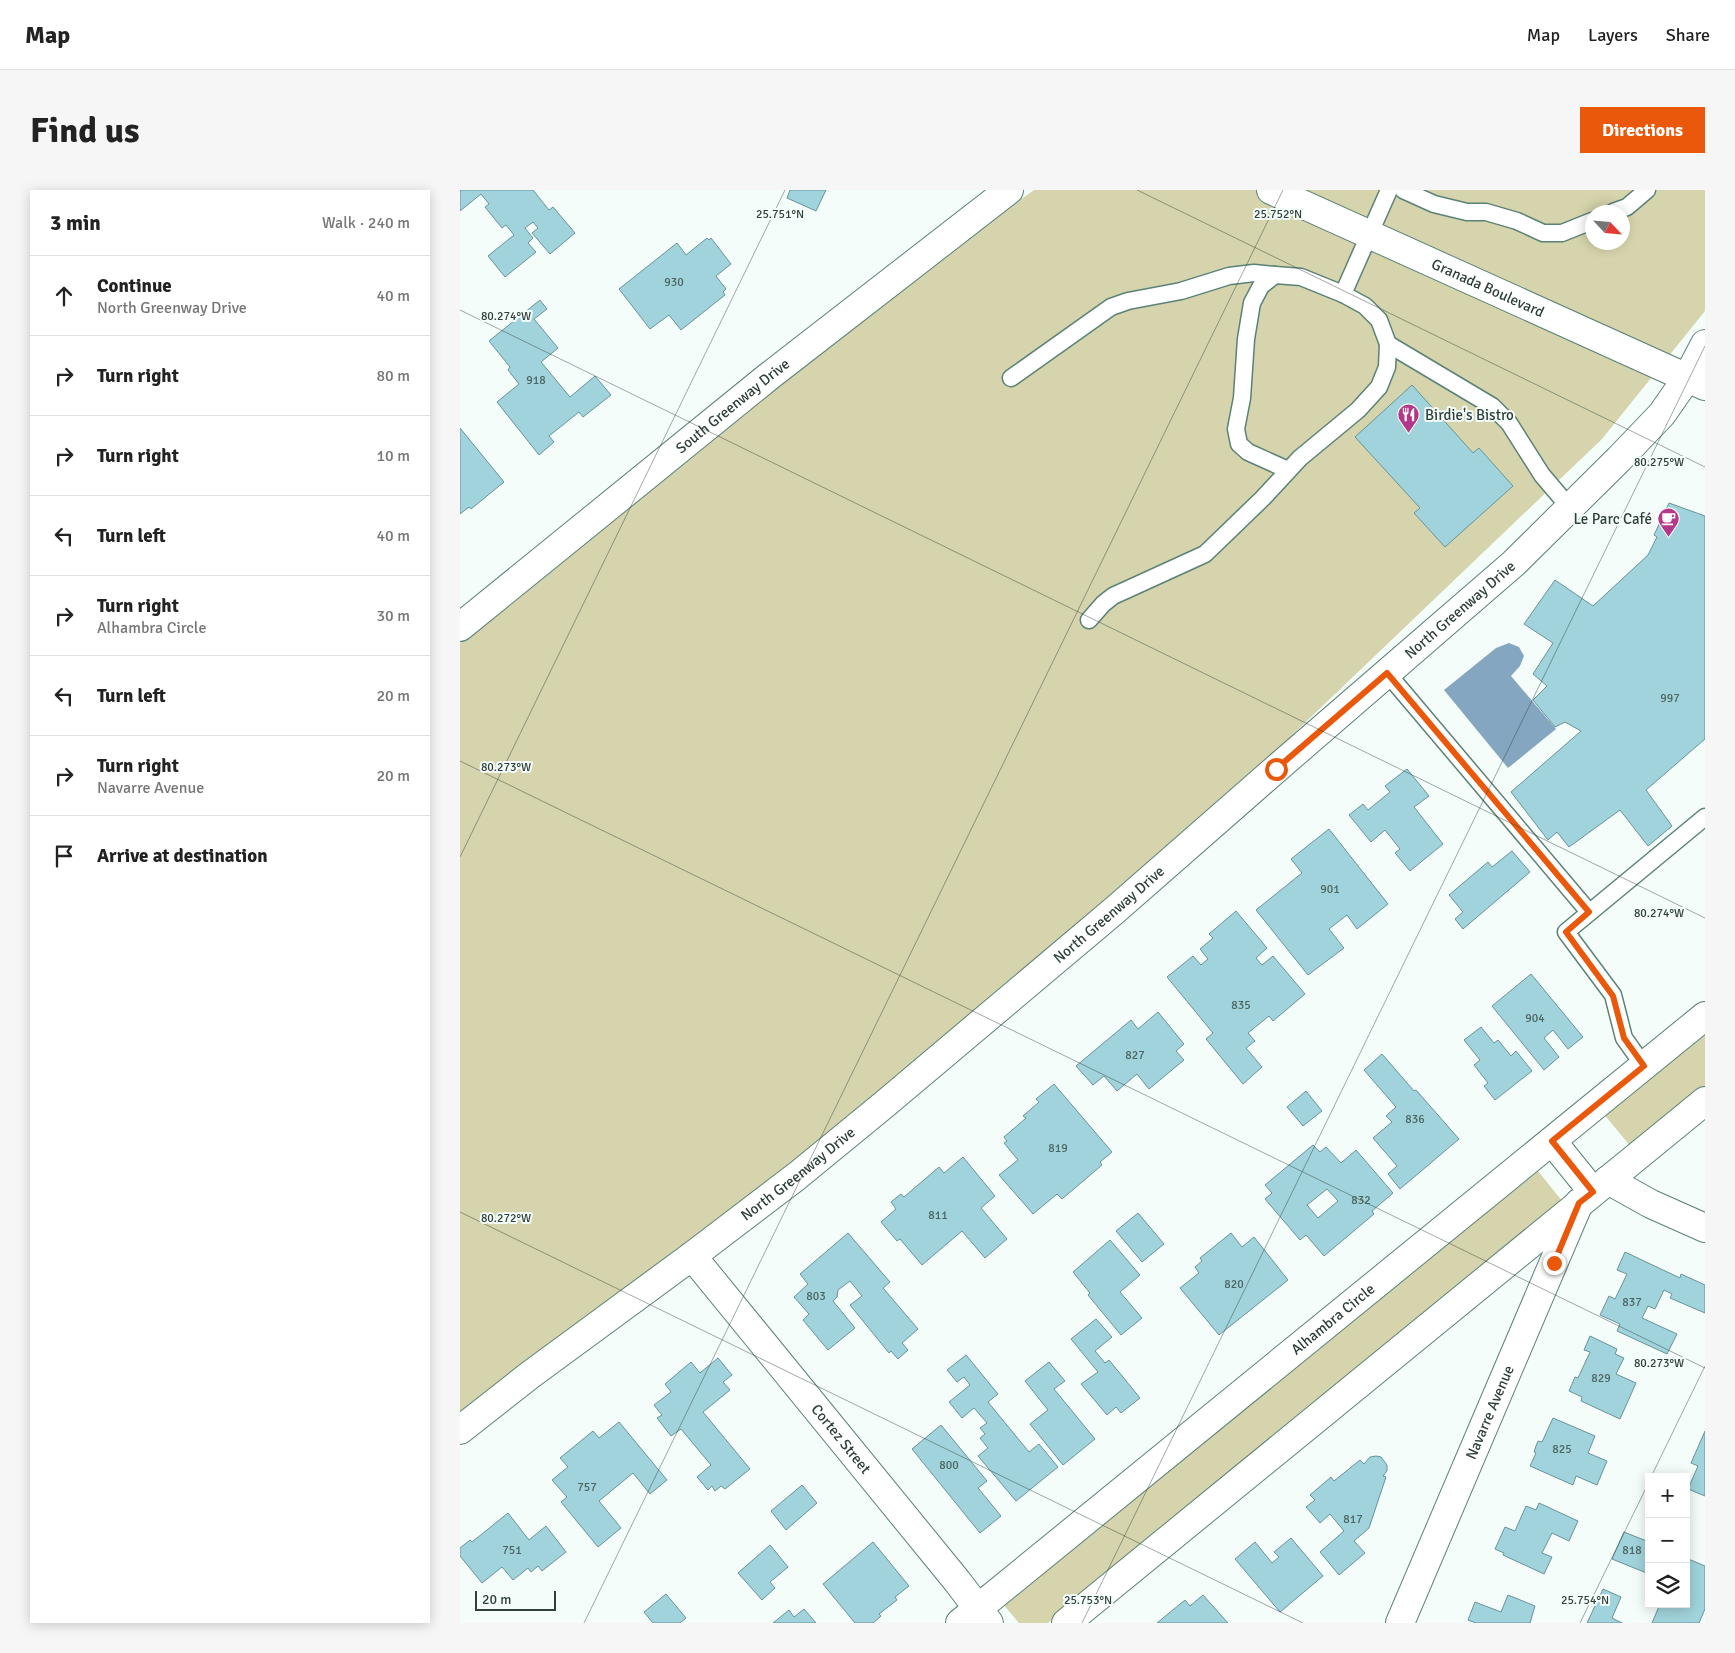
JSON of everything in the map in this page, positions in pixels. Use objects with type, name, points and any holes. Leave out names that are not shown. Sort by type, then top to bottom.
[{"type":"street","name":"South Greenway Drive","points":[[460,627],[768,377],[1009,190]]},
{"type":"street","name":"Granada Boulevard","points":[[1271,190],[1696,382]]},
{"type":"street","name":"North Greenway Drive","points":[[460,1430],[804,1170],[1004,1005],[1514,563],[1696,382],[1705,344]]},
{"type":"street","name":"Alhambra Circle","points":[[976,1618],[1705,1016]]},
{"type":"street","points":[[1066,1623],[1705,1101]]},
{"type":"street","points":[[1552,1141],[1593,1192],[1651,1204],[1705,1228]]},
{"type":"street","name":"Navarre Avenue","points":[[1400,1623],[1593,1192]]},
{"type":"street","name":"Cortez Street","points":[[692,1256],[976,1618]]},
{"type":"lane","points":[[1343,294],[1389,190]]},
{"type":"lane","points":[[1403,190],[1434,204],[1467,212],[1486,212],[1517,221],[1543,233],[1562,233],[1585,224]]},
{"type":"lane","points":[[1630,205],[1647,190]]},
{"type":"lane","points":[[1011,378],[1111,307],[1128,301],[1181,291],[1229,276],[1254,272],[1301,277],[1343,294],[1365,306],[1380,320],[1388,344],[1386,367],[1379,387],[1358,410],[1288,470],[1205,554],[1113,596],[1089,620]]},
{"type":"lane","points":[[1275,275],[1261,286],[1252,303],[1246,339],[1242,398],[1236,429],[1240,444],[1248,452],[1288,470]]},
{"type":"lane","points":[[1388,344],[1492,406],[1509,423],[1542,475],[1570,508]]},
{"type":"lane","points":[[1387,673],[1589,912]]},
{"type":"lane","points":[[1644,1066],[1624,1038],[1613,996],[1566,932],[1705,817]]},
{"type":"green space","points":[[1034,190],[1705,190],[1705,311],[1602,439],[1289,738],[962,1026],[774,1177],[460,1415],[460,641],[743,411]]},
{"type":"green space","points":[[1705,1027],[1705,1090],[1633,1149],[1601,1111]]},
{"type":"green space","points":[[1533,1165],[1563,1202],[1048,1623],[1019,1623],[1002,1603]]},
{"type":"water","points":[[1509,643],[1519,647],[1524,656],[1520,666],[1511,676],[1556,729],[1508,768],[1444,690],[1496,648]]},
{"type":"building","points":[[460,190],[533,190],[549,210],[553,207],[575,233],[550,254],[532,233],[538,228],[533,222],[525,228],[533,238],[528,243],[536,252],[505,277],[488,256],[514,235],[506,225],[502,228],[485,207],[489,204],[481,194],[460,211]]},
{"type":"building","points":[[790,190],[826,190],[816,211],[787,198]]},
{"type":"building","points":[[707,238],[709,240],[711,238],[731,264],[716,276],[726,289],[723,292],[725,295],[681,330],[669,315],[650,329],[619,289],[677,243],[686,255]]},
{"type":"building","points":[[540,300],[547,309],[534,319],[558,348],[541,362],[570,397],[595,376],[611,395],[583,417],[579,412],[549,436],[554,442],[539,455],[497,402],[519,384],[508,370],[510,367],[489,341]]},
{"type":"building","points":[[1412,385],[1473,453],[1479,448],[1513,486],[1445,547],[1414,513],[1420,508],[1355,437]]},
{"type":"building","points":[[460,428],[504,482],[471,509],[469,507],[460,514]]},
{"type":"building","points":[[1669,503],[1705,516],[1705,739],[1646,790],[1672,826],[1648,846],[1620,810],[1569,847],[1557,832],[1548,840],[1511,792],[1581,731],[1565,722],[1555,727],[1533,700],[1547,686],[1533,674],[1553,643],[1524,624],[1555,580],[1593,606],[1648,555],[1657,537],[1654,535]]},
{"type":"building","points":[[1407,769],[1429,796],[1414,807],[1443,844],[1410,871],[1395,853],[1400,849],[1385,830],[1371,842],[1349,815],[1363,804],[1368,810],[1390,792],[1385,786]]},
{"type":"building","points":[[1329,829],[1388,904],[1357,929],[1347,915],[1329,929],[1344,948],[1308,975],[1256,910],[1302,873],[1291,859]]},
{"type":"building","points":[[1512,851],[1530,872],[1463,929],[1455,919],[1463,912],[1449,895],[1488,862],[1492,867]]},
{"type":"building","points":[[1236,911],[1267,948],[1256,958],[1262,965],[1273,956],[1305,994],[1273,1021],[1269,1016],[1248,1033],[1255,1041],[1246,1048],[1262,1067],[1243,1084],[1206,1039],[1213,1033],[1167,977],[1193,956],[1201,965],[1208,959],[1200,949],[1213,938],[1209,934]]},
{"type":"building","points":[[1531,974],[1583,1037],[1568,1049],[1553,1030],[1544,1038],[1559,1057],[1544,1070],[1492,1006]]},
{"type":"building","points":[[1158,1012],[1184,1044],[1176,1051],[1184,1060],[1149,1089],[1137,1074],[1117,1091],[1104,1076],[1093,1085],[1076,1066],[1131,1020],[1138,1029]]},
{"type":"building","points":[[1481,1027],[1494,1043],[1498,1040],[1511,1056],[1516,1051],[1532,1071],[1495,1100],[1484,1086],[1488,1083],[1474,1065],[1480,1060],[1464,1040]]},
{"type":"building","points":[[1382,1054],[1459,1139],[1400,1189],[1388,1174],[1397,1166],[1373,1138],[1392,1122],[1386,1116],[1396,1107],[1364,1070]]},
{"type":"building","points":[[1054,1084],[1112,1152],[1100,1162],[1102,1165],[1062,1199],[1057,1194],[1033,1214],[999,1175],[1018,1160],[1004,1143],[1007,1141],[1004,1137],[1026,1118],[1023,1116],[1039,1102],[1036,1099]]},
{"type":"building","points":[[1306,1091],[1322,1111],[1303,1126],[1287,1107]]},
{"type":"building","points":[[1313,1145],[1320,1152],[1326,1147],[1341,1163],[1356,1150],[1393,1193],[1372,1211],[1374,1214],[1324,1256],[1306,1235],[1300,1240],[1265,1199],[1272,1193],[1265,1185]],"holes":[[[1327,1189],[1338,1201],[1318,1218],[1307,1205]]]},
{"type":"building","points":[[963,1157],[995,1196],[981,1208],[1007,1239],[985,1258],[962,1231],[922,1265],[900,1239],[897,1241],[881,1222],[896,1209],[891,1202],[901,1194],[904,1197],[939,1167],[944,1173]]},
{"type":"building","points":[[1138,1213],[1164,1244],[1142,1262],[1116,1231]]},
{"type":"building","points":[[848,1233],[890,1282],[883,1288],[918,1329],[902,1343],[908,1350],[898,1359],[891,1351],[889,1353],[850,1305],[862,1296],[850,1281],[838,1290],[837,1297],[833,1301],[855,1328],[828,1350],[803,1320],[809,1314],[794,1297],[808,1284],[800,1274]]},
{"type":"building","points":[[1231,1233],[1242,1247],[1254,1237],[1288,1280],[1219,1335],[1180,1288],[1199,1273],[1195,1267],[1202,1261],[1200,1258]]},
{"type":"building","points":[[1110,1240],[1140,1275],[1120,1292],[1142,1318],[1121,1335],[1088,1295],[1090,1293],[1073,1272]]},
{"type":"building","points":[[1625,1252],[1680,1278],[1681,1274],[1705,1285],[1705,1313],[1670,1298],[1672,1294],[1664,1290],[1655,1309],[1648,1306],[1642,1318],[1677,1334],[1667,1354],[1617,1331],[1620,1324],[1600,1315],[1609,1296],[1615,1299],[1627,1274],[1617,1270]]},
{"type":"building","points":[[1096,1319],[1112,1337],[1095,1351],[1105,1363],[1109,1360],[1140,1398],[1121,1413],[1116,1407],[1107,1415],[1081,1384],[1098,1372],[1071,1339]]},
{"type":"building","points":[[1590,1336],[1617,1349],[1615,1354],[1624,1358],[1616,1374],[1636,1383],[1620,1419],[1581,1401],[1582,1397],[1569,1391],[1575,1377],[1578,1378],[1590,1352],[1584,1350]]},
{"type":"building","points":[[966,1355],[998,1394],[988,1402],[1029,1452],[1039,1444],[1058,1467],[1016,1501],[978,1456],[988,1448],[980,1438],[985,1434],[980,1428],[987,1423],[974,1408],[962,1418],[949,1402],[970,1385],[964,1377],[957,1382],[947,1370]]},
{"type":"building","points":[[718,1358],[732,1375],[723,1382],[730,1390],[703,1412],[750,1469],[725,1489],[721,1486],[715,1491],[712,1486],[708,1490],[697,1477],[711,1465],[681,1429],[671,1436],[657,1418],[662,1415],[654,1405],[671,1392],[665,1384],[691,1362],[700,1373]]},
{"type":"building","points":[[1049,1362],[1065,1381],[1054,1389],[1095,1439],[1063,1465],[1030,1424],[1048,1410],[1025,1381]]},
{"type":"building","points":[[1553,1418],[1595,1436],[1588,1453],[1607,1461],[1597,1485],[1576,1476],[1573,1485],[1530,1466],[1536,1453],[1534,1452],[1538,1441],[1542,1442]]},
{"type":"building","points":[[619,1422],[667,1480],[650,1494],[633,1473],[599,1501],[621,1528],[598,1547],[561,1502],[567,1497],[552,1480],[568,1467],[560,1458],[593,1431],[599,1438]]},
{"type":"building","points":[[941,1425],[987,1481],[978,1488],[1001,1516],[980,1533],[912,1449]]},
{"type":"building","points":[[1705,1431],[1705,1496],[1690,1490],[1690,1484],[1698,1466],[1691,1463]]},
{"type":"building","points":[[1370,1457],[1381,1457],[1387,1465],[1387,1471],[1383,1476],[1386,1477],[1369,1528],[1354,1541],[1365,1553],[1339,1575],[1320,1552],[1344,1531],[1330,1514],[1320,1523],[1306,1507],[1315,1500],[1310,1495],[1331,1477],[1334,1481],[1360,1460],[1364,1464]]},
{"type":"building","points":[[802,1485],[817,1503],[786,1530],[771,1511]]},
{"type":"building","points":[[1539,1503],[1578,1521],[1569,1541],[1552,1533],[1542,1553],[1552,1557],[1544,1574],[1503,1555],[1504,1553],[1495,1549],[1505,1527],[1515,1531],[1526,1506],[1536,1510]]},
{"type":"building","points":[[508,1513],[529,1540],[546,1526],[566,1552],[542,1571],[538,1566],[531,1572],[528,1568],[513,1580],[502,1567],[482,1583],[460,1556],[460,1548],[470,1540],[472,1542]]},
{"type":"building","points":[[1624,1532],[1645,1540],[1645,1572],[1612,1559]]},
{"type":"building","points":[[1291,1538],[1323,1576],[1280,1612],[1235,1559],[1255,1542],[1272,1563],[1279,1557],[1274,1552]]},
{"type":"building","points":[[873,1542],[909,1586],[895,1597],[897,1600],[879,1614],[881,1616],[873,1623],[855,1623],[823,1584]]},
{"type":"building","points":[[770,1545],[788,1567],[770,1582],[775,1588],[762,1600],[738,1573]]},
{"type":"building","points":[[1690,1560],[1705,1566],[1705,1609],[1699,1623],[1652,1623],[1658,1608],[1690,1608]]},
{"type":"building","points":[[1603,1589],[1621,1597],[1612,1618],[1622,1623],[1587,1623]]},
{"type":"building","points":[[666,1594],[686,1618],[680,1623],[653,1623],[644,1612]]},
{"type":"building","points":[[1203,1595],[1228,1623],[1157,1623],[1185,1600],[1190,1606]]},
{"type":"building","points":[[1508,1595],[1535,1606],[1530,1623],[1476,1623],[1468,1620],[1475,1602],[1501,1612]]},
{"type":"building","points":[[804,1609],[816,1623],[773,1623],[789,1610],[794,1617]]},
{"type":"place","name":"Birdie's Bistro","points":[[1409,434]]},
{"type":"place","name":"Le Parc Café","points":[[1668,538]]},
{"type":"route","points":[[1276,769],[1387,673],[1589,912],[1566,932],[1613,996],[1624,1038],[1644,1066],[1552,1141],[1593,1192],[1579,1203],[1554,1263]]}]
